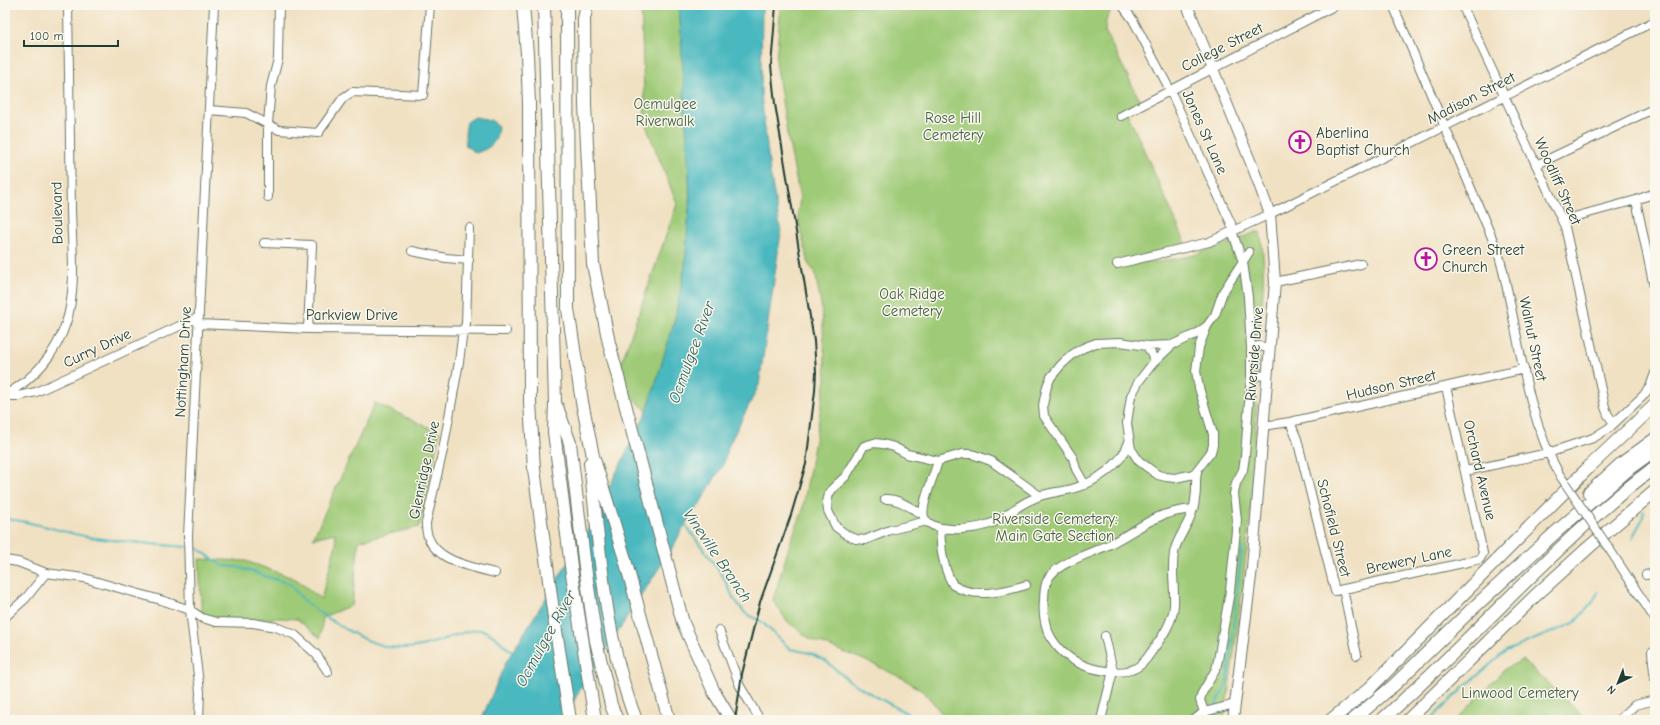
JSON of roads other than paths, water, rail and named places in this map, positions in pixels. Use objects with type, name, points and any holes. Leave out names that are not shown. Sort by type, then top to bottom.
[{"type":"highway","points":[[523,5],[527,54],[530,402],[534,469],[554,618],[570,720]]},
{"type":"highway","points":[[527,54],[533,27],[532,5]]},
{"type":"highway","points":[[544,5],[555,440],[572,574],[595,720]]},
{"type":"highway","points":[[567,5],[568,309],[586,426],[605,597],[614,646],[624,688],[636,720]]},
{"type":"highway","points":[[587,5],[584,19],[585,105],[593,264],[609,343],[683,623],[714,692],[731,720]]},
{"type":"highway","points":[[555,402],[570,443],[585,567],[596,641],[611,705],[618,720]]},
{"type":"highway","points":[[1331,720],[1368,689],[1590,466],[1654,406]]},
{"type":"highway","points":[[586,426],[669,720]]},
{"type":"highway","points":[[1556,532],[1570,512],[1604,478],[1655,439]]},
{"type":"highway","points":[[1353,720],[1398,681],[1470,611],[1556,532],[1630,468],[1655,450]]},
{"type":"highway","points":[[1383,719],[1575,534],[1655,467]]},
{"type":"highway","points":[[1408,720],[1589,546],[1655,491]]},
{"type":"main road","name":"Riverside Drive","points":[[1187,5],[1270,214],[1274,282],[1252,568],[1233,720]]},
{"type":"street","name":"Boulevard","points":[[5,396],[28,379],[50,356],[64,330],[71,303],[72,260],[68,5]]},
{"type":"street","name":"Nottingham Drive","points":[[199,720],[200,692],[190,610],[188,543],[214,5]]},
{"type":"street","points":[[268,197],[268,124],[271,86],[278,59],[279,5]]},
{"type":"street","points":[[209,110],[246,113],[279,130],[318,133],[343,98],[352,92],[423,95],[430,5]]},
{"type":"street","name":"Jones St Lane","points":[[1122,5],[1133,20],[1170,90],[1233,231],[1243,262],[1248,297],[1251,375],[1244,464],[1234,494],[1237,520],[1230,591],[1218,660],[1216,669],[1202,693],[1200,700],[1204,716]]},
{"type":"street","name":"College Street","points":[[1121,116],[1336,5]]},
{"type":"street","name":"Walnut Street","points":[[1393,5],[1498,252],[1507,282],[1524,369],[1537,421],[1548,453],[1560,474],[1655,619]]},
{"type":"street","name":"Woodliff Street","points":[[1462,5],[1563,220],[1568,234],[1605,407],[1608,415],[1614,423]]},
{"type":"street","name":"Madison Street","points":[[1117,264],[1209,242],[1270,214],[1655,21]]},
{"type":"street","points":[[1536,165],[1655,108]]},
{"type":"street","points":[[1563,220],[1636,200],[1655,193]]},
{"type":"street","points":[[1636,200],[1655,292]]},
{"type":"street","name":"Glenridge Drive","points":[[469,228],[466,324],[463,330],[452,409],[426,523],[426,532],[432,546],[439,553],[467,566],[495,573]]},
{"type":"street","points":[[264,243],[312,245],[308,329]]},
{"type":"street","points":[[412,251],[446,258],[468,260]]},
{"type":"street","points":[[1122,457],[1129,456],[1136,458],[1158,475],[1175,478],[1191,476],[1197,472],[1211,452],[1213,434],[1198,388],[1196,371],[1199,347],[1207,326],[1215,315],[1223,292],[1249,252]]},
{"type":"street","points":[[1274,282],[1361,264]]},
{"type":"street","name":"Curry Drive","points":[[5,396],[18,396],[36,392],[199,320]]},
{"type":"street","name":"Parkview Drive","points":[[199,320],[308,329],[506,331]]},
{"type":"street","points":[[1085,485],[1076,470],[1072,458],[1044,416],[1043,405],[1047,386],[1051,377],[1072,354],[1096,343],[1109,341],[1147,346],[1172,345],[1189,338],[1207,326]]},
{"type":"street","points":[[1189,338],[1199,347]]},
{"type":"street","points":[[1136,458],[1129,442],[1127,423],[1131,396],[1139,381],[1155,361],[1172,345]]},
{"type":"street","points":[[1147,346],[1155,361]]},
{"type":"street","points":[[1251,348],[1259,346],[1269,348]]},
{"type":"street","name":"Hudson Street","points":[[1263,426],[1290,422],[1524,369]]},
{"type":"street","points":[[1466,471],[1548,453],[1593,438],[1604,432],[1647,392],[1653,383],[1655,373]]},
{"type":"street","points":[[1251,375],[1267,376]]},
{"type":"street","name":"Orchard Avenue","points":[[1446,386],[1483,553],[1480,559]]},
{"type":"street","name":"Schofield Street","points":[[1290,422],[1313,500],[1335,591],[1343,589],[1357,655]]},
{"type":"street","points":[[885,499],[892,498],[899,501],[925,517],[933,526],[940,528],[968,529],[989,525],[1018,506],[1040,496],[1085,485],[1122,457],[1129,442]]},
{"type":"street","points":[[925,517],[865,540],[856,539],[842,532],[832,520],[828,507],[829,494],[833,488],[846,476],[864,446],[874,443],[894,447],[907,454],[938,461],[962,454],[972,454],[982,457],[991,461],[1040,496]]},
{"type":"street","points":[[925,517],[924,505],[938,461]]},
{"type":"street","points":[[1193,509],[1164,515],[1126,536],[1062,566],[1049,577],[1044,595],[1043,614],[1046,629],[1063,652],[1080,664],[1096,669],[1113,671],[1131,670],[1141,665],[1153,649],[1169,625],[1174,606],[1174,551],[1187,527],[1193,509],[1196,498],[1197,472]]},
{"type":"street","points":[[940,528],[944,566],[953,584],[970,592],[984,593],[1010,590],[1026,585]]},
{"type":"street","name":"Brewery Lane","points":[[1343,589],[1480,559]]},
{"type":"street","points":[[5,560],[18,562],[46,573],[84,578],[164,600],[190,610],[202,618],[216,622],[253,623],[276,627],[294,635],[316,654],[328,672]]},
{"type":"street","points":[[5,617],[26,598],[46,573]]},
{"type":"street","points":[[1646,575],[1655,573]]},
{"type":"street","points":[[718,630],[740,686],[760,720]]},
{"type":"street","points":[[1102,720],[1113,671],[1105,636]]},
{"type":"street","points":[[1652,652],[1655,681]]},
{"type":"street","points":[[1619,720],[1636,705],[1655,700]]},
{"type":"street","points":[[1194,720],[1235,704]]},
{"type":"water","name":"Ocmulgee River","points":[[679,5],[762,5],[761,94],[770,172],[781,232],[759,385],[728,447],[724,463],[699,505],[684,526],[674,545],[578,693],[564,720],[481,720],[506,662],[584,537],[647,411],[674,323],[685,266],[690,196]]},
{"type":"water","points":[[475,117],[491,120],[498,126],[493,144],[476,153],[466,146],[465,133],[467,122]]},
{"type":"waterway","points":[[1632,538],[1642,520],[1644,511]]},
{"type":"waterway","points":[[5,519],[26,522],[89,537],[125,542],[187,547]]},
{"type":"waterway","name":"Vineville Branch","points":[[684,523],[723,576],[734,599],[745,613],[762,622],[790,649],[810,653],[827,662],[847,679],[866,691],[919,720]]},
{"type":"waterway","points":[[1216,705],[1225,688],[1228,675],[1242,547]]},
{"type":"waterway","points":[[191,548],[197,548],[223,566],[237,567],[290,584],[308,603],[335,623],[377,644],[394,648],[414,647],[470,631],[481,630],[490,633],[513,653]]},
{"type":"waterway","points":[[1430,720],[1462,689],[1506,651],[1574,623],[1593,602],[1598,592]]},
{"type":"waterway","points":[[1215,720],[1216,714]]},
{"type":"railway","points":[[735,720],[742,674],[760,602],[791,515],[806,464],[815,391],[816,372],[814,341],[775,104],[771,66],[776,5]]},
{"type":"place","name":"Aberlina Baptist Church","points":[[1300,142]]},
{"type":"place","name":"Green Street Church","points":[[1426,259]]},
{"type":"park label","name":"Ocmulgee Riverwalk","points":[[665,112]]},
{"type":"park label","name":"Rose Hill Cemetery","points":[[953,126]]},
{"type":"park label","name":"Oak Ridge Cemetery","points":[[912,302]]},
{"type":"park label","name":"Riverside Cemetery: Main Gate Section","points":[[1055,528]]},
{"type":"park label","name":"Linwood Cemetery","points":[[1520,693]]}]
